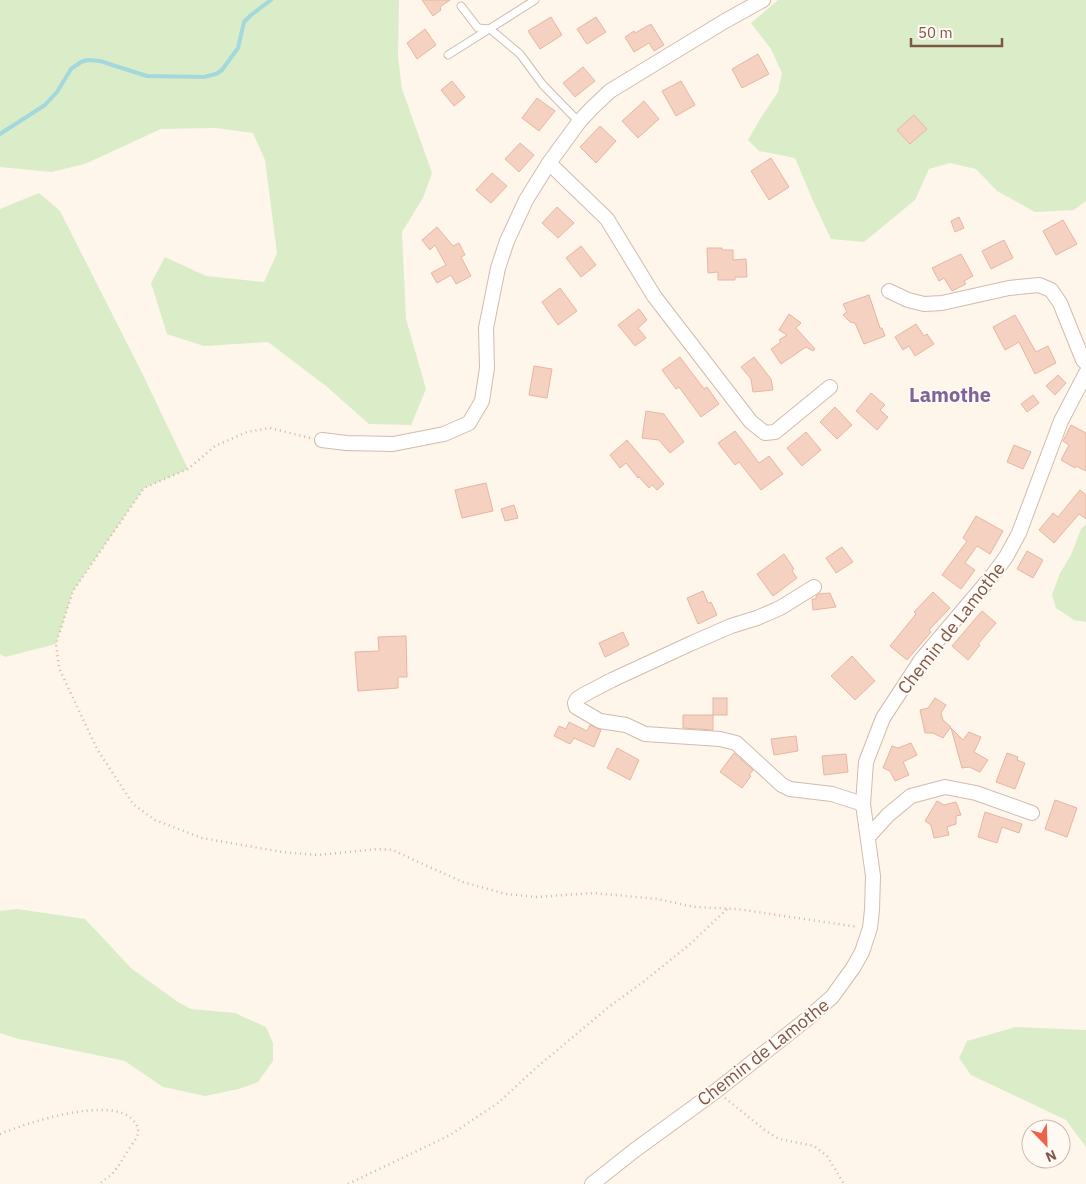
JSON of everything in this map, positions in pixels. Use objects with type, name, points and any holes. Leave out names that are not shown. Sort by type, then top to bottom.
[{"type":"street","points":[[322,440],[346,444],[393,444],[444,434],[469,423],[482,401],[487,368],[486,328],[498,268],[507,242],[526,200],[549,163],[590,109],[610,91],[763,0]]},
{"type":"street","points":[[549,163],[608,219],[654,296],[751,422],[765,433],[775,432],[830,387]]},
{"type":"street","points":[[889,291],[908,300],[924,304],[942,303],[1008,288],[1039,285],[1051,290],[1060,303],[1083,360],[1086,363]]},
{"type":"street","name":"Chemin de Lamothe","points":[[592,1184],[807,1019],[832,997],[853,968],[862,952],[870,928],[872,876],[863,804],[866,762],[883,718],[921,660],[1006,557],[1018,534],[1061,421],[1086,373]]},
{"type":"street","points":[[814,587],[780,608],[731,626],[612,680],[577,699],[575,703],[576,708],[600,721],[626,725],[645,734],[720,739],[736,744],[782,785],[790,789],[832,794],[863,804]]},
{"type":"street","points":[[868,837],[888,815],[911,796],[945,787],[976,793],[1032,813]]},
{"type":"lane","points":[[448,55],[535,0]]},
{"type":"lane","points":[[461,6],[478,28],[490,29],[520,54],[543,85],[579,122]]},
{"type":"path","points":[[322,440],[270,428],[247,432],[215,446],[188,469],[144,488],[73,592],[56,644],[59,668],[97,749],[133,804],[155,820],[202,838],[282,852],[318,855],[377,849],[393,850],[463,882],[506,894],[536,897],[594,894],[658,899],[694,907],[737,909],[870,928]]},
{"type":"path","points":[[348,1184],[450,1135],[498,1103],[610,1006],[690,945],[727,909]]},
{"type":"path","points":[[716,1090],[766,1131],[779,1139],[814,1146],[827,1156],[844,1184]]},
{"type":"path","points":[[0,1134],[69,1112],[110,1110],[121,1112],[130,1117],[136,1124],[139,1130],[137,1138],[111,1174],[98,1184]]},
{"type":"green space","points":[[0,0],[399,0],[398,57],[402,89],[432,173],[423,198],[402,232],[406,319],[426,389],[411,425],[369,424],[326,386],[268,342],[204,346],[167,334],[151,283],[165,257],[206,276],[264,282],[277,253],[265,160],[253,133],[215,128],[161,129],[85,164],[51,172],[0,167]]},
{"type":"green space","points":[[778,0],[1086,0],[1086,201],[1074,210],[1035,212],[997,191],[976,169],[950,163],[929,169],[915,200],[864,242],[831,239],[795,158],[759,151],[748,140],[778,92],[782,73],[771,49],[751,23]]},
{"type":"green space","points":[[39,193],[60,211],[188,469],[144,488],[73,591],[56,644],[5,657],[0,654],[0,209]]},
{"type":"green space","points":[[1086,524],[1086,622],[1074,620],[1056,608],[1052,595],[1060,573],[1071,555],[1081,529]]},
{"type":"green space","points":[[17,909],[85,919],[132,969],[178,1002],[191,1009],[235,1013],[266,1027],[273,1043],[273,1061],[258,1082],[239,1089],[205,1096],[163,1087],[125,1061],[19,1039],[0,1033],[0,911]]},
{"type":"green space","points":[[1016,1027],[1086,1030],[1086,1147],[1071,1127],[1071,1119],[1064,1119],[971,1075],[959,1058],[967,1041]]},
{"type":"building","points":[[422,0],[450,0],[440,7],[441,10],[433,16]]},
{"type":"building","points":[[551,17],[562,35],[540,49],[528,31]]},
{"type":"building","points":[[596,17],[606,32],[587,44],[577,29]]},
{"type":"building","points":[[651,24],[664,45],[654,51],[649,43],[634,52],[625,37]]},
{"type":"building","points":[[425,29],[436,45],[417,59],[407,43]]},
{"type":"building","points":[[758,54],[769,74],[742,88],[732,69]]},
{"type":"building","points":[[583,67],[595,81],[575,97],[563,83]]},
{"type":"building","points":[[452,81],[465,97],[454,106],[441,90]]},
{"type":"building","points":[[681,81],[695,105],[676,116],[662,91]]},
{"type":"building","points":[[537,98],[555,111],[539,131],[522,118]]},
{"type":"building","points":[[644,101],[659,119],[638,138],[622,121]]},
{"type":"building","points":[[914,115],[927,129],[910,144],[897,130]]},
{"type":"building","points":[[600,126],[616,141],[596,163],[580,147]]},
{"type":"building","points":[[520,143],[534,155],[519,172],[505,159]]},
{"type":"building","points":[[771,158],[789,187],[769,200],[751,171]]},
{"type":"building","points":[[492,173],[507,186],[491,203],[476,190]]},
{"type":"building","points":[[557,207],[574,223],[558,238],[542,223]]},
{"type":"building","points":[[959,217],[964,228],[955,232],[951,221]]},
{"type":"building","points":[[1063,220],[1077,244],[1056,255],[1043,231]]},
{"type":"building","points":[[437,227],[453,246],[459,243],[465,255],[461,257],[471,276],[456,284],[451,275],[437,283],[431,273],[446,265],[435,245],[430,250],[422,240]]},
{"type":"building","points":[[1004,240],[1013,258],[991,269],[982,251]]},
{"type":"building","points":[[581,246],[596,265],[581,277],[566,258]]},
{"type":"building","points":[[707,248],[733,250],[733,260],[746,259],[747,277],[735,277],[735,280],[718,280],[718,272],[708,273]]},
{"type":"building","points":[[961,254],[973,276],[964,281],[966,284],[952,291],[944,278],[939,281],[932,268]]},
{"type":"building","points":[[560,288],[577,311],[558,325],[542,302]]},
{"type":"building","points":[[869,295],[880,328],[882,328],[885,336],[864,344],[855,323],[850,322],[843,315],[847,312],[843,304]]},
{"type":"building","points":[[639,309],[647,320],[638,328],[646,338],[635,346],[618,325]]},
{"type":"building","points":[[789,314],[801,323],[796,328],[815,349],[813,351],[806,347],[781,364],[771,349],[781,342],[779,340],[787,335],[779,330]]},
{"type":"building","points":[[1015,315],[1036,352],[1048,346],[1056,363],[1035,374],[1019,342],[1005,350],[993,327]]},
{"type":"building","points":[[916,324],[924,336],[927,334],[934,344],[915,356],[909,346],[903,350],[895,337]]},
{"type":"building","points":[[680,357],[704,389],[707,387],[719,404],[701,417],[679,387],[676,389],[662,370]]},
{"type":"building","points":[[754,357],[771,379],[773,390],[753,392],[751,379],[741,367]]},
{"type":"building","points":[[534,366],[552,369],[547,398],[529,395]]},
{"type":"building","points":[[1058,375],[1066,383],[1055,395],[1046,386]]},
{"type":"building","points":[[871,393],[885,405],[880,410],[888,417],[877,430],[856,411]]},
{"type":"building","points":[[1033,395],[1039,403],[1027,412],[1021,404]]},
{"type":"building","points":[[835,407],[852,425],[837,439],[820,422]]},
{"type":"building","points":[[646,411],[664,414],[684,442],[670,453],[659,440],[642,438]]},
{"type":"building","points":[[1071,425],[1086,433],[1086,471],[1076,466],[1075,468],[1061,460],[1069,445],[1063,441]]},
{"type":"building","points":[[735,431],[759,463],[769,456],[783,474],[761,490],[739,462],[735,465],[718,443]]},
{"type":"building","points":[[806,432],[821,450],[802,466],[787,448]]},
{"type":"building","points":[[627,440],[664,484],[657,490],[652,485],[649,488],[626,463],[620,468],[610,455]]},
{"type":"building","points":[[1014,445],[1031,452],[1023,469],[1007,462]]},
{"type":"building","points":[[486,483],[493,511],[462,518],[455,490]]},
{"type":"building","points":[[1080,490],[1086,495],[1086,519],[1079,514],[1054,543],[1039,530],[1053,513],[1058,517]]},
{"type":"building","points":[[514,505],[518,518],[505,521],[501,509]]},
{"type":"building","points":[[976,516],[1003,531],[990,554],[977,546],[965,563],[975,570],[961,589],[942,575],[967,541],[963,538]]},
{"type":"building","points":[[842,547],[853,562],[836,573],[826,558]]},
{"type":"building","points":[[1027,551],[1043,560],[1033,578],[1017,569]]},
{"type":"building","points":[[784,554],[794,569],[792,571],[797,578],[773,596],[757,574]]},
{"type":"building","points":[[703,591],[708,603],[711,602],[717,615],[698,624],[687,598]]},
{"type":"building","points":[[933,592],[950,608],[929,630],[931,632],[907,660],[890,646],[916,614],[914,612]]},
{"type":"building","points":[[830,593],[836,607],[813,610],[812,599],[816,599],[816,596],[819,594]]},
{"type":"building","points":[[982,611],[996,623],[978,644],[980,645],[968,660],[952,646]]},
{"type":"building","points":[[623,632],[629,645],[605,657],[599,643]]},
{"type":"building","points":[[406,636],[407,677],[398,677],[398,688],[358,691],[355,652],[379,651],[378,637]]},
{"type":"building","points":[[852,656],[875,681],[855,700],[831,676]]},
{"type":"building","points":[[713,698],[727,698],[727,715],[713,715]]},
{"type":"building","points":[[935,698],[946,705],[941,713],[943,720],[951,727],[943,738],[933,733],[925,733],[920,710],[928,708]]},
{"type":"building","points":[[683,715],[713,715],[713,730],[683,728]]},
{"type":"building","points":[[569,722],[587,731],[590,725],[601,730],[594,747],[574,738],[570,744],[554,736],[559,726],[566,729]]},
{"type":"building","points":[[951,728],[963,740],[969,732],[981,737],[974,752],[988,760],[980,772],[969,767],[962,768]]},
{"type":"building","points":[[796,736],[798,751],[774,755],[771,739]]},
{"type":"building","points":[[911,743],[917,755],[903,762],[909,775],[895,781],[890,771],[883,768],[892,746],[898,748]]},
{"type":"building","points":[[617,748],[639,760],[630,780],[607,768]]},
{"type":"building","points":[[734,753],[753,770],[742,788],[720,772]]},
{"type":"building","points":[[1007,753],[1018,757],[1017,760],[1025,763],[1015,789],[996,782]]},
{"type":"building","points":[[846,754],[848,772],[824,775],[822,756]]},
{"type":"building","points":[[1055,800],[1077,808],[1067,837],[1045,829]]},
{"type":"building","points":[[937,801],[944,805],[956,802],[961,815],[956,816],[956,824],[947,827],[949,835],[934,838],[931,825],[925,821]]},
{"type":"building","points":[[985,812],[1022,824],[1019,833],[1002,827],[997,843],[978,837]]},
{"type":"waterway","points":[[0,134],[45,105],[57,92],[71,69],[87,60],[100,61],[147,76],[204,77],[216,74],[222,70],[238,48],[244,22],[271,0]]},
{"type":"district","name":"Lamothe","points":[[950,394]]}]
